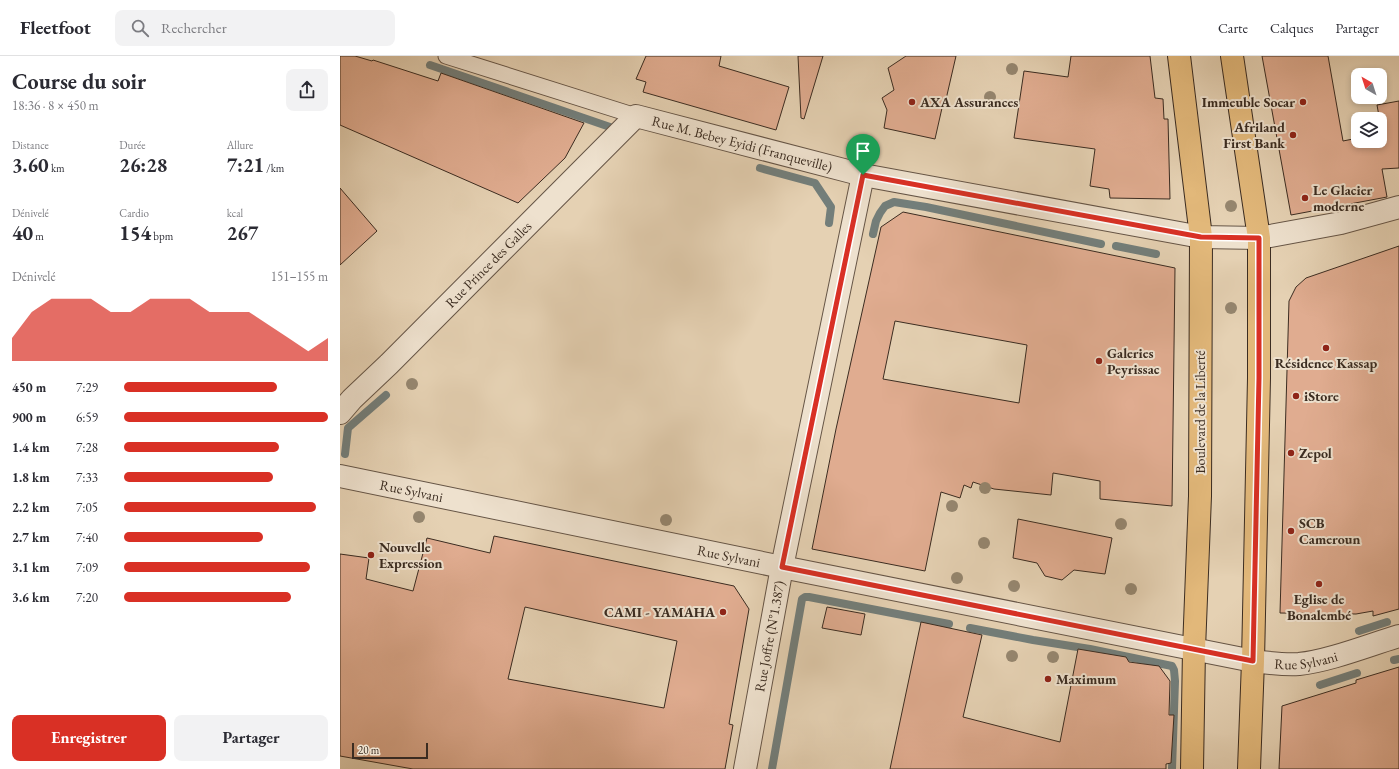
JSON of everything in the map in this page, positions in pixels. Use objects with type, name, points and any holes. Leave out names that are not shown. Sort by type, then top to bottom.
[{"type":"main road","name":"Boulevard de la Liberté","points":[[1179,56],[1201,237],[1200,496],[1194,649],[1192,769]]},
{"type":"main road","points":[[1232,56],[1259,238],[1259,386],[1249,769]]},
{"type":"street","name":"Rue M. Bebey Eyidi (Franqueville)","points":[[636,116],[863,175],[1201,237],[1259,238],[1341,223],[1399,207]]},
{"type":"street","name":"Rue Prince des Galles","points":[[340,413],[352,399],[400,353],[636,116]]},
{"type":"street","name":"Rue Joffre (N°1.387)","points":[[745,769],[782,567],[863,175]]},
{"type":"street","name":"Rue Sylvani","points":[[340,476],[782,567],[1253,661],[1279,664],[1300,664],[1331,657],[1399,636]]},
{"type":"lane","name":"Rue M. Bebey Eyidi (Franqueville)","points":[[446,56],[636,116]]},
{"type":"building","points":[[340,56],[355,56],[373,60],[438,81],[441,73],[584,123],[565,158],[518,203],[340,125]]},
{"type":"building","points":[[646,56],[721,56],[719,66],[789,87],[776,130],[643,92],[646,82],[636,79]]},
{"type":"building","points":[[798,56],[823,56],[804,119],[801,118]]},
{"type":"building","points":[[906,56],[956,56],[935,139],[884,128],[887,110],[882,98],[894,90],[888,68]]},
{"type":"building","points":[[1071,56],[1150,56],[1155,98],[1163,99],[1164,119],[1168,119],[1170,199],[1110,198],[1109,189],[1090,186],[1095,149],[1014,138],[1024,71],[1068,77]]},
{"type":"building","name":"Immeuble Socar","points":[[1262,56],[1328,56],[1343,141],[1351,139],[1351,148],[1387,148],[1387,112],[1378,112],[1377,105],[1399,101],[1399,168],[1382,169],[1387,197],[1291,215]]},
{"type":"building","points":[[340,188],[377,231],[340,265]]},
{"type":"building","name":"Galeries Peyrissac","points":[[903,212],[1175,268],[1172,506],[1100,499],[1100,481],[1053,473],[1051,495],[994,489],[973,482],[971,488],[964,485],[960,498],[941,492],[925,571],[812,549],[836,429],[881,227]],"holes":[[[895,321],[1027,345],[1019,403],[883,379]]]},
{"type":"building","points":[[1399,246],[1399,609],[1373,616],[1373,611],[1356,614],[1280,613],[1289,301],[1296,287],[1306,278]]},
{"type":"building","points":[[1018,519],[1112,538],[1105,574],[1074,570],[1062,580],[1045,576],[1037,563],[1013,558]]},
{"type":"building","points":[[494,536],[734,586],[749,609],[729,724],[733,725],[725,769],[413,769],[340,756],[340,554],[369,558],[366,579],[413,591],[427,538],[490,553]],"holes":[[[525,607],[677,641],[664,708],[508,679]]]},
{"type":"building","points":[[827,607],[865,614],[861,635],[822,628]]},
{"type":"building","points":[[921,622],[982,635],[963,717],[1060,742],[1078,649],[1126,657],[1129,662],[1159,666],[1170,681],[1169,715],[1174,715],[1171,763],[1166,764],[1166,769],[890,769]]},
{"type":"building","points":[[1399,667],[1399,769],[1279,769],[1282,706],[1356,683],[1356,680]]},
{"type":"waterway","points":[[430,65],[610,127]]},
{"type":"waterway","points":[[760,168],[815,183],[831,207],[829,223]]},
{"type":"waterway","points":[[873,234],[876,221],[880,213],[885,206],[894,202],[926,207],[1101,244]]},
{"type":"waterway","points":[[1116,246],[1156,254]]},
{"type":"waterway","points":[[345,454],[348,428],[386,395]]},
{"type":"waterway","points":[[772,769],[802,599],[809,597],[949,624]]},
{"type":"waterway","points":[[1359,631],[1387,622]]},
{"type":"waterway","points":[[970,628],[1090,649],[1172,666],[1175,681],[1172,769]]},
{"type":"waterway","points":[[1394,660],[1399,659]]},
{"type":"waterway","points":[[1320,685],[1357,673]]},
{"type":"place","name":"AXA Assurances","points":[[912,102]]},
{"type":"place","name":"Immeuble Socar","points":[[1303,102]]},
{"type":"place","name":"Afriland First Bank","points":[[1293,135]]},
{"type":"place","name":"Le Glacier moderne","points":[[1305,198]]},
{"type":"place","name":"Résidence Kassap","points":[[1326,348]]},
{"type":"place","name":"Galeries Peyrissac","points":[[1099,361]]},
{"type":"place","name":"iStore","points":[[1296,396]]},
{"type":"place","name":"Zepol","points":[[1291,453]]},
{"type":"place","name":"SCB Cameroun","points":[[1291,531]]},
{"type":"place","name":"Nouvelle Expression","points":[[371,555]]},
{"type":"place","name":"Eglise de Bonalembé","points":[[1319,584]]},
{"type":"place","name":"CAMI - YAMAHA","points":[[723,612]]},
{"type":"place","name":"Maximum","points":[[1048,679]]},
{"type":"route","points":[[863,175],[1201,237],[1259,238],[1259,378],[1253,661],[782,567],[863,175]]}]
